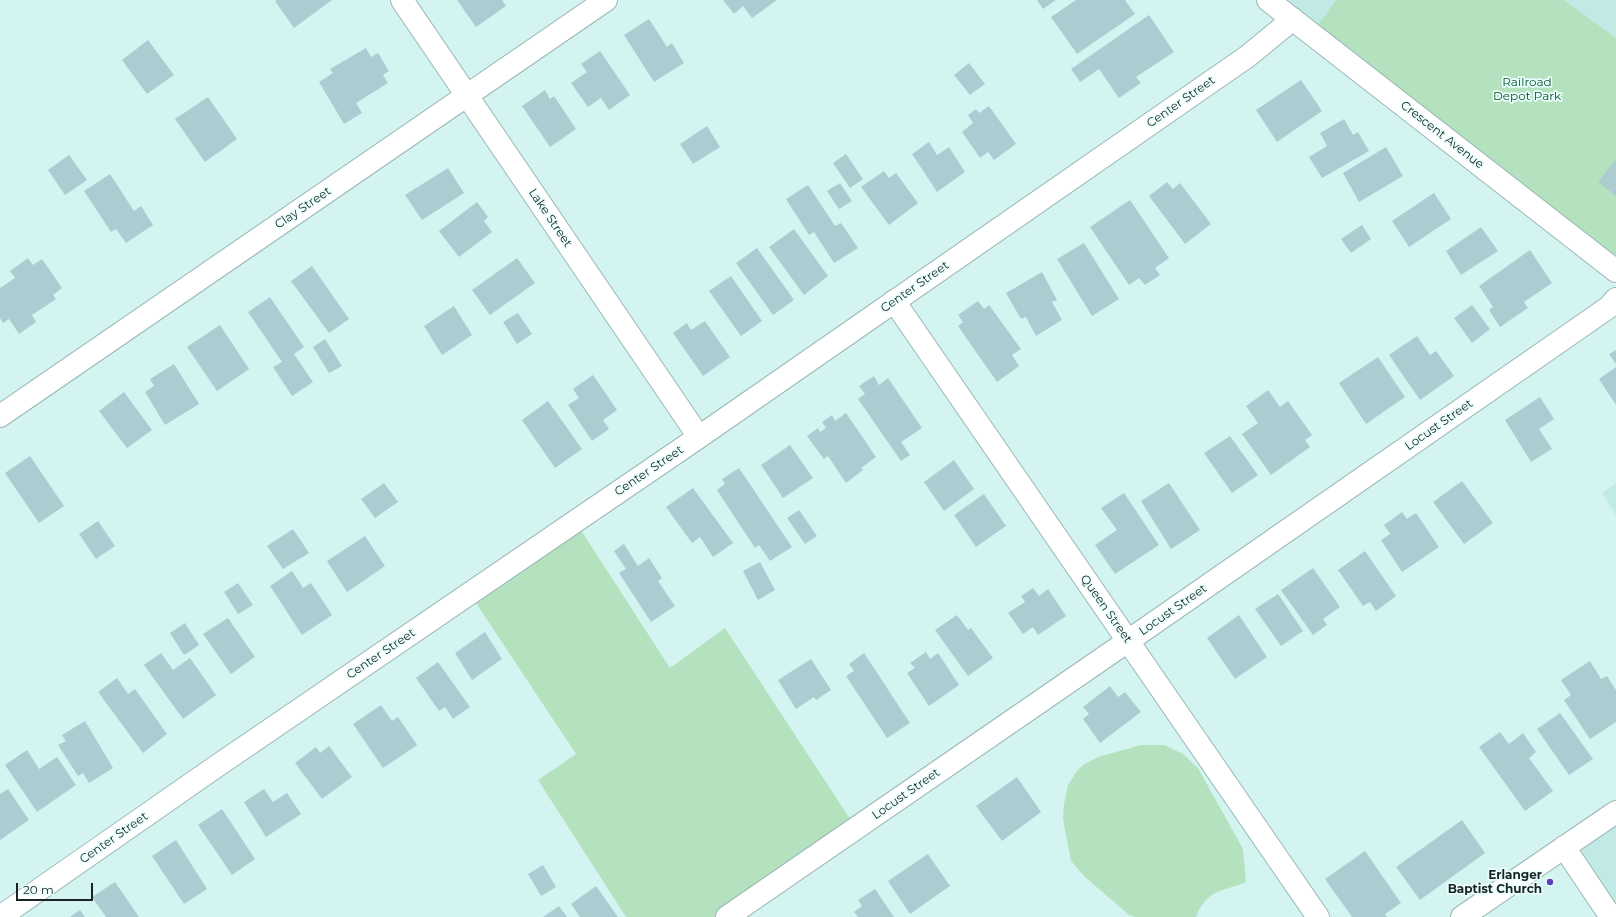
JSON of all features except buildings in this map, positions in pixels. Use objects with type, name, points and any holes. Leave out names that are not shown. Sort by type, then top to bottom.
[{"type":"street","name":"Lake Street","points":[[402,0],[699,437]]},
{"type":"street","name":"Clay Street","points":[[0,416],[606,0]]},
{"type":"street","name":"Crescent Avenue","points":[[1268,0],[1616,271]]},
{"type":"street","name":"Center Street","points":[[0,917],[699,437],[1248,56],[1293,19]]},
{"type":"street","name":"Locust Street","points":[[727,917],[1609,307],[1616,299]]},
{"type":"street","name":"Queen Street","points":[[894,301],[1318,917]]},
{"type":"street","points":[[1462,917],[1616,812]]},
{"type":"street","points":[[1564,847],[1611,917]]},
{"type":"shaded area","points":[[1268,0],[1336,0],[1311,34]]},
{"type":"shaded area","points":[[1564,0],[1616,0],[1616,38]]},
{"type":"shaded area","points":[[1616,483],[1616,515],[1602,493]]},
{"type":"shaded area","points":[[1616,812],[1616,917],[1564,847]]},
{"type":"green space","name":"Railroad Depot Park","points":[[1336,0],[1564,0],[1616,38],[1616,271],[1311,34]]},
{"type":"green space","points":[[575,521],[670,668],[725,628],[856,828],[727,917],[626,917],[538,780],[576,754],[470,594]]},
{"type":"green space","points":[[1141,745],[1164,745],[1183,754],[1198,768],[1243,849],[1246,882],[1210,896],[1200,908],[1196,917],[1135,917],[1129,915],[1085,877],[1071,861],[1063,819],[1068,785],[1083,765],[1098,757]]},
{"type":"place","name":"Erlanger Baptist Church","points":[[1550,882]]}]
